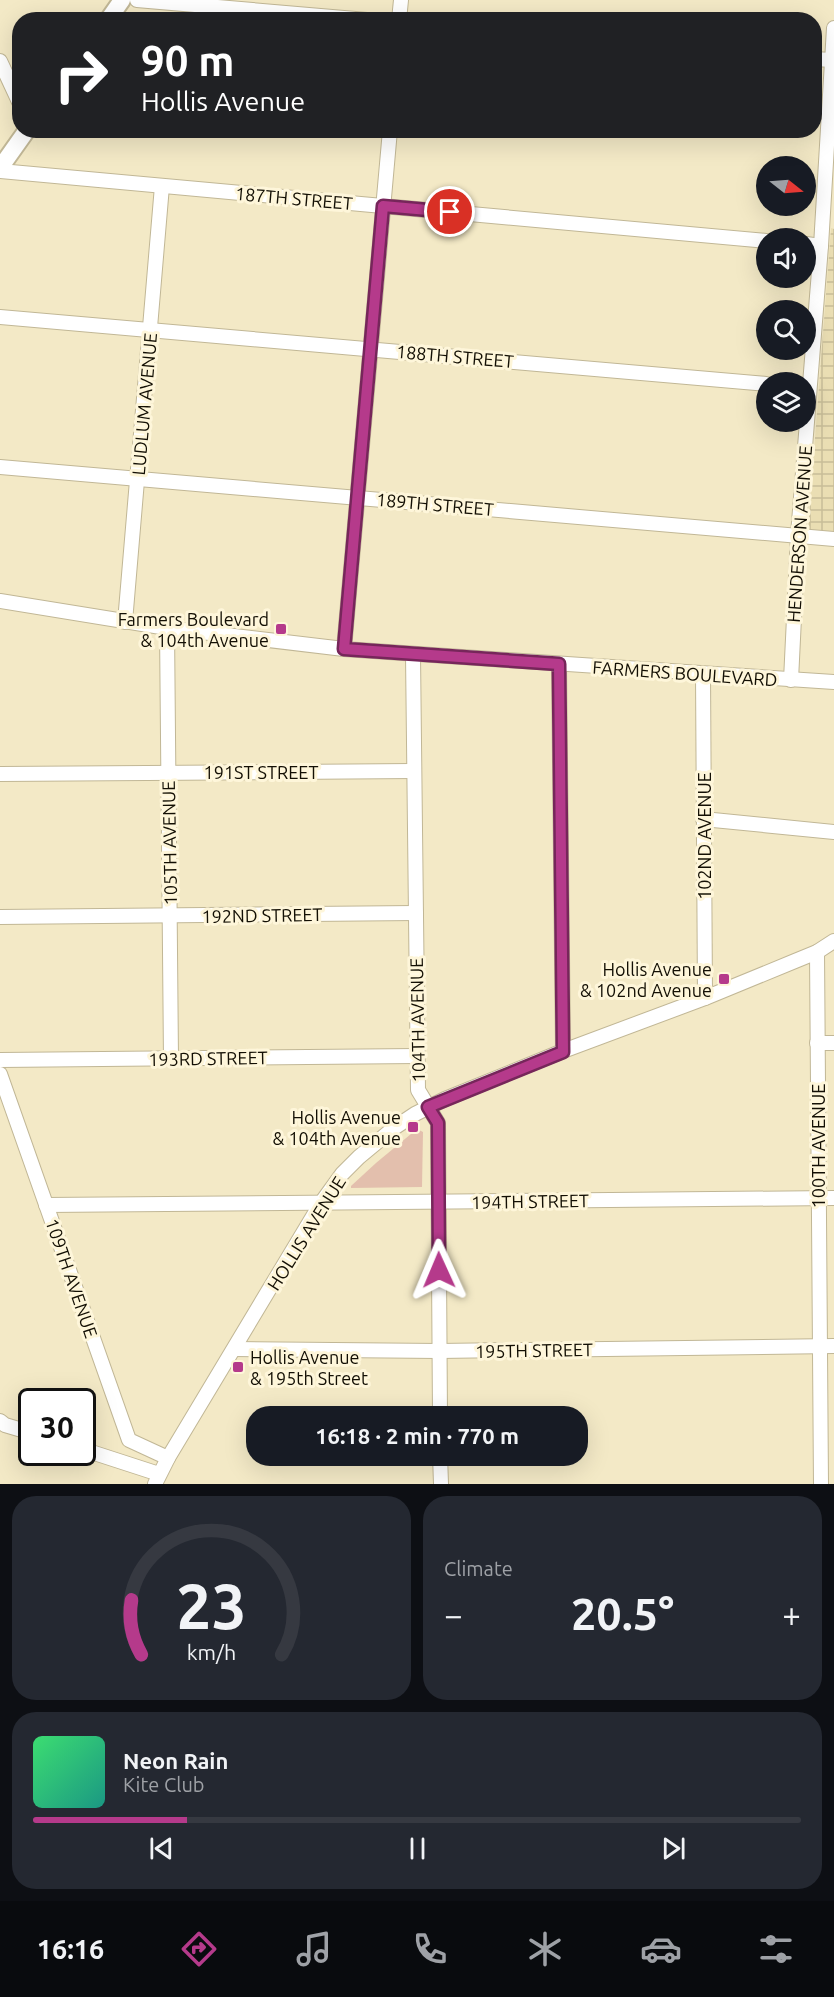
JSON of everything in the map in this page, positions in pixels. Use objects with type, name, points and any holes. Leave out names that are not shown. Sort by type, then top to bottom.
[{"type":"main road","points":[[0,170],[22,138]]},
{"type":"street","points":[[137,0],[275,12]]},
{"type":"street","name":"HENDERSON AVENUE","points":[[809,372],[821,246],[834,28]]},
{"type":"street","points":[[822,59],[832,60]]},
{"type":"street","points":[[0,61],[12,87]]},
{"type":"street","points":[[344,649],[389,138]]},
{"type":"street","name":"187TH STREET","points":[[0,170],[756,240]]},
{"type":"street","name":"LUDLUM AVENUE","points":[[125,622],[162,186]]},
{"type":"street","points":[[816,245],[821,246]]},
{"type":"street","name":"188TH STREET","points":[[0,317],[756,383]]},
{"type":"street","name":"HENDERSON AVENUE","points":[[790,680],[804,432]]},
{"type":"street","name":"189TH STREET","points":[[0,466],[834,538]]},
{"type":"street","name":"FARMERS BOULEVARD","points":[[0,601],[167,628],[344,649],[834,682]]},
{"type":"street","name":"105TH AVENUE","points":[[167,628],[171,1059]]},
{"type":"street","name":"104TH AVENUE","points":[[413,655],[418,1090],[438,1123],[440,1406]]},
{"type":"street","points":[[559,664],[563,1052]]},
{"type":"street","name":"102ND AVENUE","points":[[703,674],[705,998]]},
{"type":"street","name":"191ST STREET","points":[[0,774],[414,771]]},
{"type":"street","points":[[703,819],[834,832]]},
{"type":"street","name":"192ND STREET","points":[[0,917],[416,913]]},
{"type":"street","name":"HOLLIS AVENUE","points":[[157,1479],[321,1203],[342,1174],[394,1128],[428,1107],[705,998],[817,952],[834,941]]},
{"type":"street","name":"100TH AVENUE","points":[[817,952],[821,1484]]},
{"type":"street","points":[[817,1043],[834,1043]]},
{"type":"street","name":"193RD STREET","points":[[0,1060],[417,1056]]},
{"type":"street","name":"109TH AVENUE","points":[[0,1074],[129,1440],[168,1458]]},
{"type":"street","name":"194TH STREET","points":[[46,1205],[834,1198]]},
{"type":"street","name":"195TH STREET","points":[[235,1349],[440,1351],[834,1346]]},
{"type":"street","points":[[0,1421],[18,1429]]},
{"type":"street","points":[[96,1455],[157,1479]]},
{"type":"street","points":[[440,1466],[441,1484]]},
{"type":"shaded area","points":[[831,228],[834,229],[834,532],[808,530]]},
{"type":"shaded area","points":[[417,1129],[423,1132],[422,1187],[351,1188],[376,1163]]},
{"type":"place","name":"Farmers Boulevard & 104th Avenue","points":[[281,629]]},
{"type":"place","name":"Hollis Avenue & 102nd Avenue","points":[[724,979]]},
{"type":"place","name":"Hollis Avenue & 104th Avenue","points":[[413,1127]]},
{"type":"place","name":"Hollis Avenue & 195th Street","points":[[238,1367]]},
{"type":"route","points":[[439,1270],[438,1123],[428,1107],[563,1052],[559,664],[344,649],[383,206],[450,212]]}]
